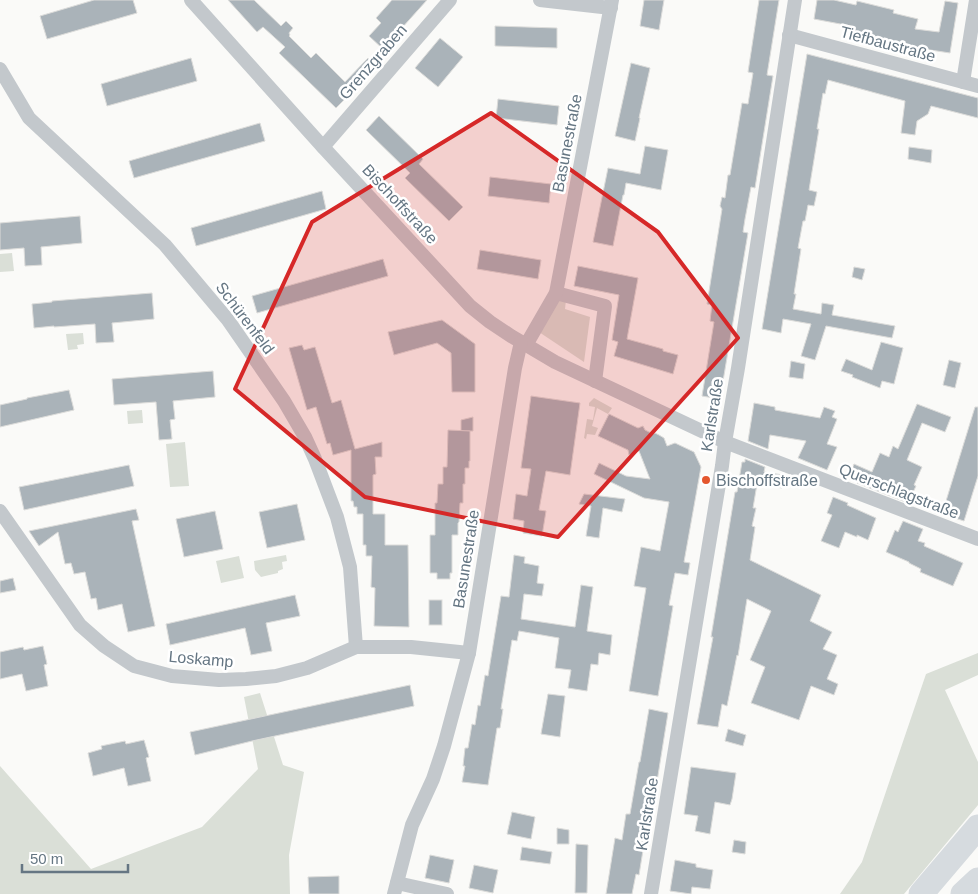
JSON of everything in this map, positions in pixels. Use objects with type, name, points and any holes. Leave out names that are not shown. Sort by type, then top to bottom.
[{"type":"highway","points":[[921,894],[978,827]]},
{"type":"highway","points":[[963,894],[978,880]]},
{"type":"street","name":"Bischoffstraße","points":[[191,0],[323,148],[470,306],[490,322],[555,362],[725,442]]},
{"type":"street","name":"Grenzgraben","points":[[323,148],[450,0]]},
{"type":"street","points":[[540,0],[611,4]]},
{"type":"street","name":"Karlstraße","points":[[651,894],[738,368],[795,0]]},
{"type":"street","points":[[963,82],[976,0]]},
{"type":"street","name":"Basunestraße","points":[[396,888],[412,825],[434,779],[468,652],[515,368],[523,343],[556,293],[611,4]]},
{"type":"street","name":"Tiefbaustraße","points":[[789,35],[978,86]]},
{"type":"street","name":"Schürenfeld","points":[[0,69],[29,118],[171,252],[228,320],[284,401],[308,444],[337,517],[350,567],[356,647]]},
{"type":"street","points":[[556,293],[605,306],[596,381]]},
{"type":"street","name":"Querschlagstraße","points":[[725,442],[978,539]]},
{"type":"street","name":"Loskamp","points":[[0,511],[80,625],[104,646],[134,666],[172,676],[219,680],[246,679],[276,676],[308,668],[356,647],[411,647],[468,652]]},
{"type":"street","points":[[396,888],[447,894]]},
{"type":"highlighted area","points":[[491,113],[658,232],[738,338],[558,537],[365,497],[235,389],[312,222]]},
{"type":"shaded area","points":[[12,253],[14,271],[0,272],[0,254]]},
{"type":"shaded area","points":[[559,298],[566,300],[565,309],[590,317],[584,362],[539,332]]},
{"type":"shaded area","points":[[83,333],[84,344],[77,345],[78,349],[68,350],[66,334]]},
{"type":"shaded area","points":[[594,398],[612,408],[608,414],[597,408],[592,426],[598,428],[595,435],[587,434],[586,439],[584,438],[587,419],[593,420],[595,407],[589,406],[589,403]]},
{"type":"shaded area","points":[[142,410],[143,423],[128,424],[127,411]]},
{"type":"shaded area","points":[[185,442],[189,486],[170,487],[166,444]]},
{"type":"shaded area","points":[[286,555],[287,561],[282,562],[283,569],[278,571],[278,573],[261,577],[255,570],[254,561]]},
{"type":"shaded area","points":[[239,556],[244,578],[221,583],[216,561]]},
{"type":"shaded area","points":[[978,653],[978,675],[945,690],[978,762],[978,805],[904,894],[840,894],[862,862],[926,674]]},
{"type":"shaded area","points":[[260,693],[283,765],[304,772],[289,855],[290,894],[0,894],[0,766],[91,869],[202,827],[258,769],[244,697]]},
{"type":"building","points":[[94,0],[133,0],[137,13],[47,39],[40,16]]},
{"type":"building","points":[[228,0],[254,0],[281,26],[286,21],[293,28],[289,36],[311,58],[316,53],[345,82],[368,58],[377,67],[336,108],[279,53],[285,47],[263,27],[257,32]]},
{"type":"building","points":[[392,0],[427,0],[383,49],[369,36],[381,23],[376,18]]},
{"type":"building","points":[[644,0],[664,0],[659,30],[640,26]]},
{"type":"building","points":[[759,0],[779,0],[767,75],[773,76],[755,188],[751,187],[745,219],[743,232],[748,233],[720,399],[702,396],[714,322],[710,321],[712,305],[707,304],[722,209],[720,206],[722,197],[725,198],[728,175],[730,175],[742,103],[748,104],[753,73],[748,72]]},
{"type":"building","points":[[817,0],[834,0],[856,5],[857,1],[894,10],[893,13],[918,19],[915,29],[939,32],[945,1],[958,3],[950,53],[911,48],[849,32],[851,26],[814,19]]},
{"type":"building","points":[[495,26],[557,28],[557,48],[495,46]]},
{"type":"building","points":[[440,38],[463,57],[438,87],[415,68]]},
{"type":"building","points":[[807,54],[978,98],[978,118],[931,106],[928,114],[917,121],[915,135],[901,133],[905,101],[828,80],[825,94],[823,93],[809,190],[817,192],[814,206],[808,205],[805,221],[803,221],[798,248],[801,249],[793,309],[821,314],[822,303],[834,305],[832,315],[895,326],[892,338],[826,326],[815,360],[801,356],[811,324],[783,319],[781,333],[762,329]]},
{"type":"building","points":[[191,58],[197,81],[107,106],[101,84]]},
{"type":"building","points":[[631,63],[650,68],[635,141],[615,136]]},
{"type":"building","points":[[498,99],[559,106],[557,125],[496,118]]},
{"type":"building","points":[[379,116],[423,159],[419,164],[463,207],[449,221],[405,178],[410,173],[366,130]]},
{"type":"building","points":[[260,123],[265,141],[134,178],[129,161]]},
{"type":"building","points":[[645,146],[668,150],[661,190],[626,183],[613,246],[593,242],[608,168],[640,174]]},
{"type":"building","points":[[909,147],[932,150],[931,163],[908,159]]},
{"type":"building","points":[[490,177],[551,184],[549,203],[488,196]]},
{"type":"building","points":[[322,191],[326,209],[196,246],[191,228]]},
{"type":"building","points":[[80,216],[82,243],[41,247],[42,265],[25,266],[24,248],[0,250],[0,223]]},
{"type":"building","points":[[480,250],[541,260],[538,279],[477,269]]},
{"type":"building","points":[[383,259],[388,276],[257,313],[252,296]]},
{"type":"building","points":[[578,266],[638,278],[627,339],[678,355],[673,374],[614,356],[618,342],[612,340],[619,295],[574,286]]},
{"type":"building","points":[[854,267],[865,269],[862,280],[852,277]]},
{"type":"building","points":[[152,293],[154,319],[112,323],[114,342],[96,343],[95,324],[34,328],[32,304]]},
{"type":"building","points":[[442,320],[475,344],[475,392],[452,392],[451,353],[437,343],[394,355],[388,332]]},
{"type":"building","points":[[881,342],[903,348],[894,384],[882,381],[880,388],[841,371],[846,359],[872,370]]},
{"type":"building","points":[[302,345],[304,350],[315,347],[332,403],[341,400],[355,449],[382,442],[382,457],[375,457],[376,474],[373,475],[373,514],[385,514],[385,545],[408,545],[409,627],[374,626],[375,588],[371,587],[372,556],[366,556],[366,545],[363,545],[363,514],[357,514],[357,507],[354,507],[353,501],[351,501],[351,450],[333,455],[330,443],[327,444],[316,407],[307,410],[289,348]]},
{"type":"building","points":[[949,360],[961,363],[955,388],[943,385]]},
{"type":"building","points":[[791,361],[805,364],[803,379],[789,377]]},
{"type":"building","points":[[213,371],[215,397],[173,401],[175,419],[170,420],[172,439],[159,440],[156,402],[114,405],[112,379]]},
{"type":"building","points":[[69,390],[74,410],[0,427],[0,405]]},
{"type":"building","points":[[531,396],[580,403],[570,475],[546,471],[539,510],[546,511],[542,536],[523,533],[524,521],[513,519],[516,494],[527,496],[531,469],[521,468]]},
{"type":"building","points":[[754,403],[775,407],[775,410],[820,418],[824,407],[835,411],[832,417],[837,419],[827,444],[837,447],[827,470],[798,458],[806,441],[770,435],[768,449],[748,441]]},
{"type":"building","points":[[917,404],[951,417],[945,432],[922,423],[907,460],[922,467],[908,503],[848,479],[854,464],[872,472],[880,453],[889,457],[893,446],[898,449]]},
{"type":"building","points":[[975,407],[978,407],[978,476],[964,521],[942,514]]},
{"type":"building","points":[[609,414],[638,428],[643,426],[645,430],[664,438],[667,446],[675,443],[694,452],[701,467],[684,562],[690,563],[688,575],[675,573],[669,605],[673,606],[658,696],[629,691],[646,588],[634,586],[641,547],[660,551],[669,502],[644,498],[594,474],[599,463],[626,476],[650,479],[639,451],[629,455],[628,450],[598,436]]},
{"type":"building","points":[[473,417],[473,431],[461,431],[461,420]]},
{"type":"building","points":[[448,430],[470,431],[470,461],[469,468],[465,468],[465,484],[463,484],[463,503],[460,503],[458,535],[452,535],[452,573],[450,573],[450,579],[437,579],[437,573],[430,573],[430,535],[435,535],[435,503],[437,503],[438,484],[443,484],[443,467],[447,467]]},
{"type":"building","points":[[745,459],[765,467],[764,472],[783,475],[782,488],[757,484],[753,508],[756,508],[752,526],[755,527],[750,560],[821,595],[810,621],[832,632],[823,649],[837,655],[827,679],[838,684],[834,695],[811,686],[799,720],[751,703],[765,667],[750,660],[771,611],[747,599],[738,656],[727,706],[722,704],[718,727],[697,724],[713,637],[711,637],[735,492],[737,492],[742,462],[745,462]]},
{"type":"building","points":[[129,465],[134,486],[24,510],[19,487]]},
{"type":"building","points":[[584,494],[625,499],[622,512],[603,508],[599,538],[586,536],[591,506],[579,504]]},
{"type":"building","points":[[833,497],[876,518],[868,540],[845,532],[839,548],[821,541],[832,515],[827,513]]},
{"type":"building","points":[[297,504],[305,540],[267,548],[259,512]]},
{"type":"building","points":[[136,509],[139,520],[132,521],[155,626],[128,632],[122,604],[98,610],[96,598],[91,599],[85,572],[74,574],[71,563],[65,564],[58,532],[39,546],[29,531]]},
{"type":"building","points":[[215,511],[223,549],[184,557],[176,519]]},
{"type":"building","points":[[903,521],[923,529],[918,541],[925,543],[924,546],[963,563],[953,586],[920,572],[921,569],[886,552],[895,530],[898,532]]},
{"type":"building","points":[[514,555],[525,557],[524,563],[539,566],[537,583],[544,584],[542,596],[524,594],[521,619],[575,627],[581,585],[593,587],[587,631],[612,635],[610,655],[599,653],[598,665],[591,664],[587,691],[568,688],[571,670],[555,668],[559,638],[519,631],[517,641],[512,640],[501,709],[503,709],[500,728],[497,728],[488,785],[462,782],[465,766],[463,766],[465,748],[468,748],[472,724],[475,725],[485,675],[488,676],[501,596],[509,597]]},
{"type":"building","points":[[13,578],[16,590],[0,593],[0,581]]},
{"type":"building","points":[[295,595],[300,616],[266,623],[272,651],[251,655],[245,628],[170,645],[166,624]]},
{"type":"building","points":[[429,600],[442,600],[442,625],[429,625]]},
{"type":"building","points":[[43,646],[47,664],[44,665],[48,686],[26,691],[22,674],[0,679],[0,652],[23,647],[24,650]]},
{"type":"building","points":[[410,685],[414,706],[195,755],[190,732]]},
{"type":"building","points":[[548,694],[565,696],[560,737],[541,734]]},
{"type":"building","points":[[649,709],[668,713],[647,844],[644,844],[639,875],[636,874],[632,894],[606,894],[615,838],[622,840],[626,814],[630,814]]},
{"type":"building","points":[[728,729],[746,735],[743,746],[725,741]]},
{"type":"building","points":[[144,740],[149,757],[146,758],[151,781],[128,786],[124,768],[93,776],[88,753],[102,749],[101,746],[125,741],[126,744]]},
{"type":"building","points":[[691,767],[736,773],[730,805],[715,802],[710,834],[695,831],[698,816],[684,814]]},
{"type":"building","points":[[512,812],[535,817],[531,839],[507,834]]},
{"type":"building","points":[[557,828],[569,830],[569,844],[557,844]]},
{"type":"building","points":[[734,840],[746,842],[745,854],[732,852]]},
{"type":"building","points":[[576,844],[588,845],[587,893],[575,893]]},
{"type":"building","points":[[522,847],[552,852],[550,864],[520,860]]},
{"type":"building","points":[[430,855],[454,860],[449,883],[425,878]]},
{"type":"building","points":[[675,860],[713,870],[710,889],[692,887],[691,894],[670,891]]},
{"type":"building","points":[[474,865],[498,870],[493,893],[469,888]]},
{"type":"building","points":[[339,876],[339,894],[309,894],[308,877]]},
{"type":"place","name":"Bischoffstraße","points":[[706,480]]}]
